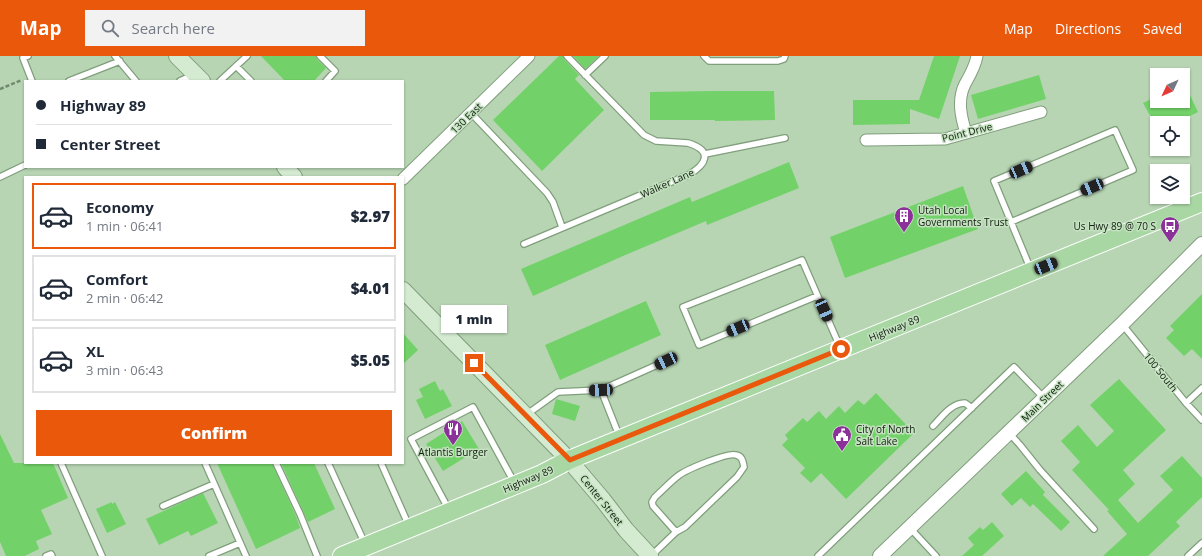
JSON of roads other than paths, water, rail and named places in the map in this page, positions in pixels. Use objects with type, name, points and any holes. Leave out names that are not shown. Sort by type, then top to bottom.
[{"type":"main road","points":[[177,56],[198,78]]},
{"type":"main road","points":[[286,168],[293,176]]},
{"type":"main road","name":"Highway 89","points":[[342,556],[542,474],[570,460],[621,439],[1202,202]]},
{"type":"main road","name":"Center Street","points":[[404,291],[570,460],[626,530],[650,556]]},
{"type":"street","name":"130 East","points":[[404,178],[529,56]]},
{"type":"street","points":[[966,133],[962,117],[961,96],[973,70],[977,56]]},
{"type":"street","name":"Point Drive","points":[[866,140],[945,139],[1042,112]]},
{"type":"street","name":"Main Street","points":[[880,556],[1122,324],[1202,244]]},
{"type":"lane","points":[[28,56],[24,58],[31,79]]},
{"type":"lane","points":[[115,56],[135,80]]},
{"type":"lane","points":[[221,80],[247,56]]},
{"type":"lane","points":[[320,56],[335,72],[327,80]]},
{"type":"lane","points":[[567,56],[640,131],[648,137],[661,141],[688,143],[698,147],[705,154],[785,138]]},
{"type":"lane","points":[[585,74],[605,56]]},
{"type":"lane","points":[[704,56],[709,61],[778,61],[784,59],[785,56]]},
{"type":"lane","points":[[72,80],[120,61]]},
{"type":"lane","points":[[236,66],[250,80]]},
{"type":"lane","points":[[186,80],[198,78]]},
{"type":"lane","points":[[471,113],[547,193],[553,202],[562,227]]},
{"type":"lane","points":[[1011,222],[1133,170],[1115,130],[994,181],[1011,222],[1032,272]]},
{"type":"lane","name":"Walker Lane","points":[[524,244],[688,176],[701,166],[705,159],[705,154]]},
{"type":"lane","points":[[0,177],[24,165]]},
{"type":"lane","points":[[818,296],[699,345],[683,307],[802,260],[818,296],[841,349]]},
{"type":"lane","name":"100 South","points":[[1122,324],[1186,403],[1202,420]]},
{"type":"lane","points":[[526,416],[558,392],[601,390],[666,361]]},
{"type":"lane","points":[[818,556],[1014,367],[1044,398]]},
{"type":"lane","points":[[1186,403],[1202,388]]},
{"type":"lane","points":[[601,390],[621,439]]},
{"type":"lane","points":[[933,426],[958,403],[965,403],[972,408]]},
{"type":"lane","points":[[450,512],[411,439],[473,408],[515,485]]},
{"type":"lane","points":[[1008,433],[1094,529]]},
{"type":"lane","points":[[650,556],[676,532],[685,527],[740,474],[744,467],[742,458],[734,454],[725,455],[682,473],[655,497],[652,502],[653,506],[676,532]]},
{"type":"lane","points":[[61,464],[102,556]]},
{"type":"lane","points":[[205,464],[246,556]]},
{"type":"lane","points":[[276,464],[300,514],[317,556]]},
{"type":"lane","points":[[328,464],[366,546]]},
{"type":"lane","points":[[381,464],[410,528]]},
{"type":"lane","points":[[163,506],[214,484]]},
{"type":"lane","points":[[910,528],[936,556]]},
{"type":"lane","points":[[209,556],[240,543]]},
{"type":"lane","points":[[1188,556],[1202,543]]},
{"type":"lane","points":[[46,556],[51,554],[52,556]]},
{"type":"place","name":"Utah Local Governments Trust","points":[[904,233]]},
{"type":"place","name":"Us Hwy 89 @ 70 S","points":[[1170,243]]},
{"type":"place","name":"Atlantis Burger","points":[[453,446]]},
{"type":"place","name":"City of North Salt Lake","points":[[842,452]]}]
